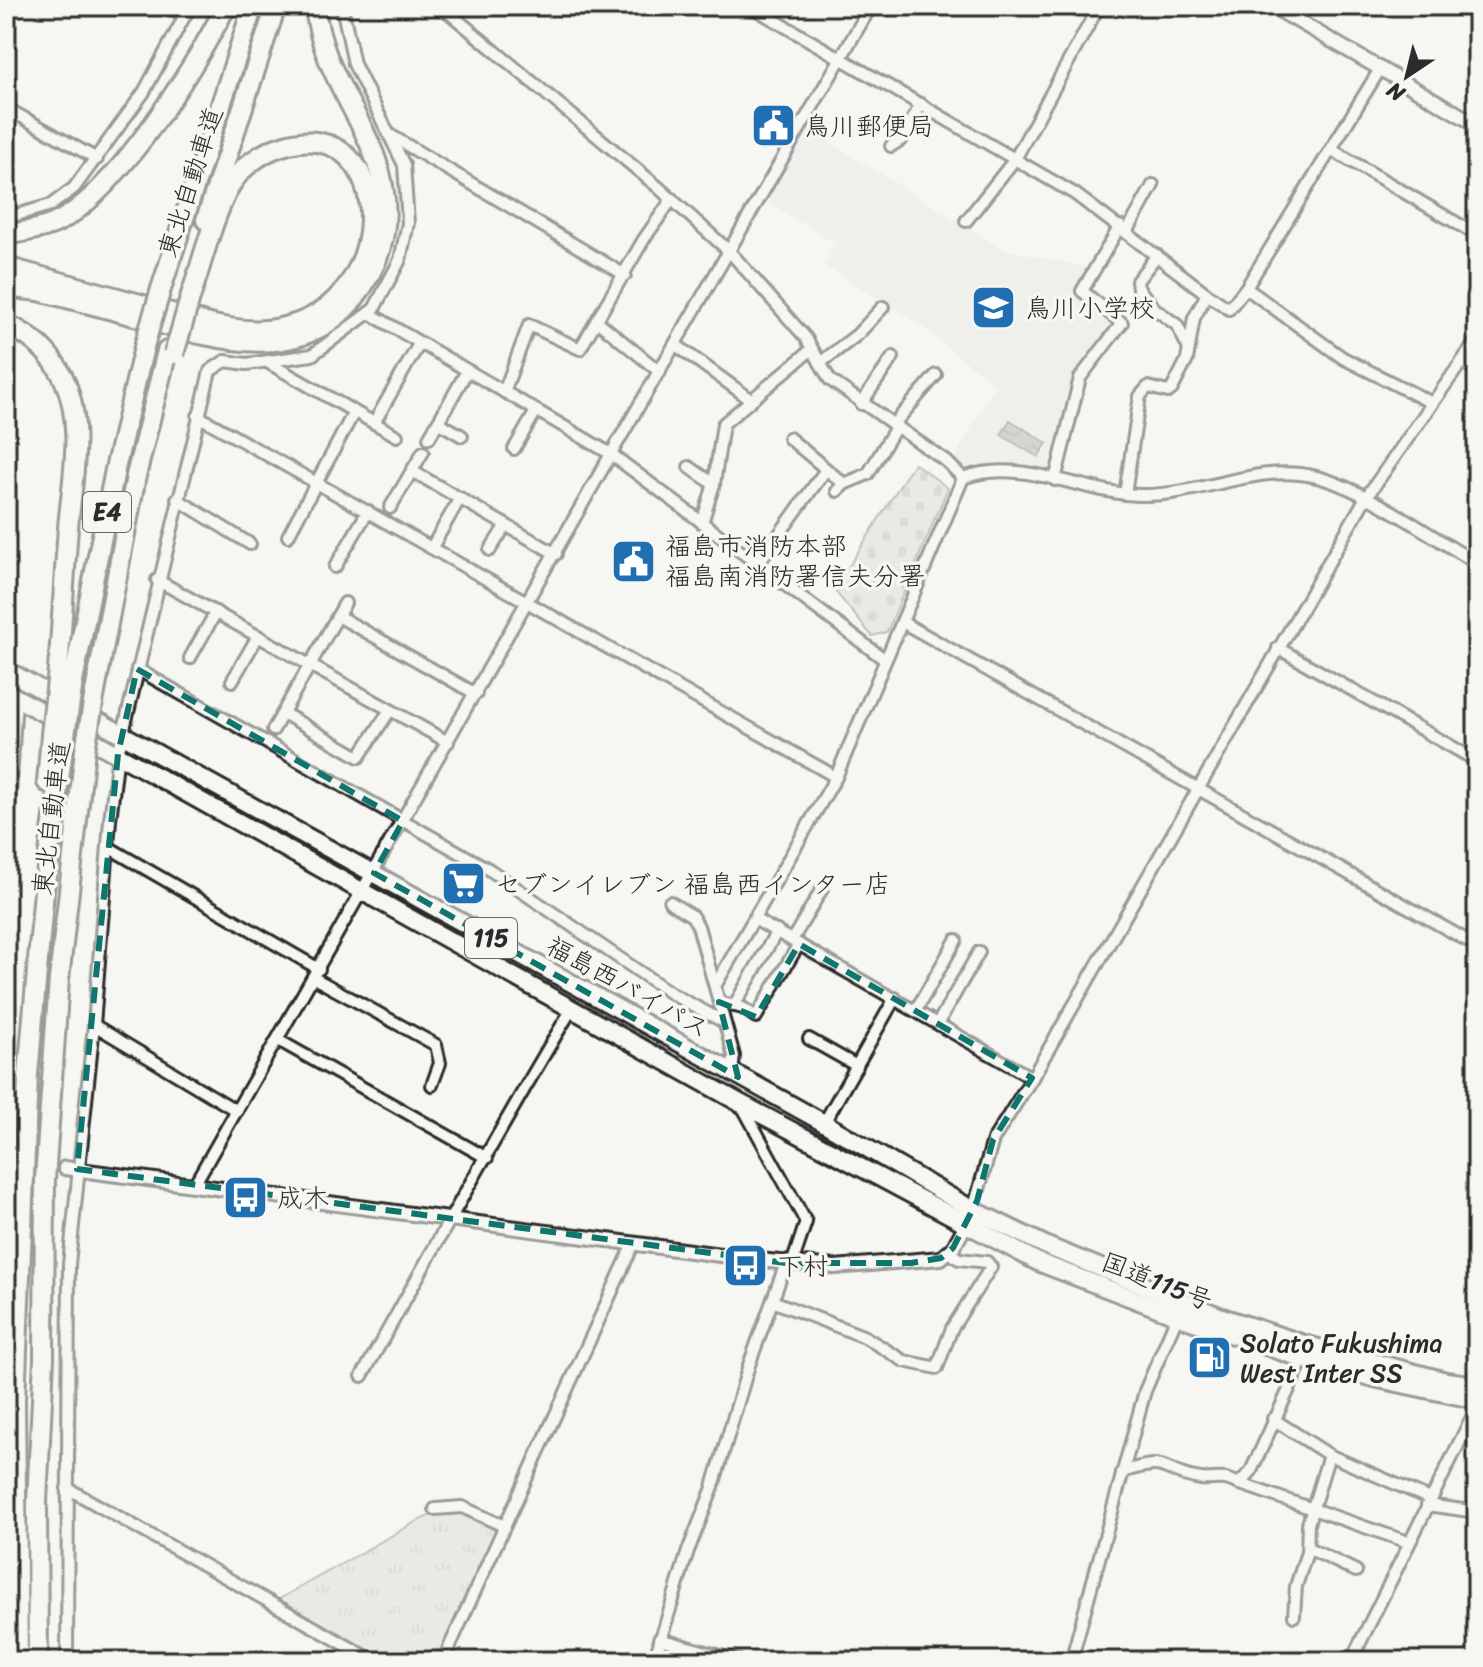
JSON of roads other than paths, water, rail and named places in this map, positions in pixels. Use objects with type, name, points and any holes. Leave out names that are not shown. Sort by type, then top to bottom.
[{"type":"highway","points":[[6,235],[55,223],[104,186],[180,87],[226,6]]},
{"type":"highway","name":"東北自動車道","points":[[65,681],[145,343],[253,6]]},
{"type":"highway","name":"東北自動車道","points":[[38,1661],[37,1502],[44,1359],[45,1180],[63,936],[85,750],[136,476],[186,294],[276,6]]},
{"type":"highway","points":[[6,287],[39,291],[242,343],[282,340],[306,334],[346,307],[366,281],[381,252],[386,206],[383,183],[367,139],[330,69],[315,6]]},
{"type":"highway","points":[[6,267],[224,326],[261,330],[283,326],[308,317],[333,300],[362,263],[371,235],[371,207],[368,192],[353,163],[328,147],[307,142],[270,151],[246,168],[230,185],[186,294]]},
{"type":"highway","points":[[6,324],[32,339],[49,355],[63,378],[72,409],[75,457],[65,681],[35,976],[15,1401],[18,1661]]},
{"type":"highway","name":"福島西バイパス","points":[[6,670],[824,1123],[970,1218]]},
{"type":"highway","name":"福島西バイパス","points":[[11,695],[740,1103],[970,1218]]},
{"type":"highway","name":"国道115号","points":[[970,1218],[1180,1309],[1374,1378],[1477,1400]]},
{"type":"highway","name":"国道115号","points":[[1305,1352],[1477,1385]]},
{"type":"street","points":[[6,16],[12,6]]},
{"type":"street","points":[[6,218],[51,205],[74,188],[97,159],[144,92],[188,11],[167,6]]},
{"type":"street","points":[[67,1661],[71,1168],[94,1025],[118,754],[157,580],[210,371],[225,361],[247,364],[312,355],[369,313],[394,277],[408,223],[404,165],[354,64],[342,6]]},
{"type":"street","points":[[441,6],[672,199],[730,252],[806,338],[830,380],[963,478],[998,470],[1125,494],[1165,493],[1269,473],[1299,472],[1341,484],[1477,563]]},
{"type":"street","points":[[750,6],[1015,159],[1123,229],[1229,309],[1246,288],[1380,69]]},
{"type":"street","points":[[194,1185],[871,6]]},
{"type":"street","points":[[966,221],[1015,159],[1097,9],[1084,6]]},
{"type":"street","points":[[1272,6],[1477,125]]},
{"type":"street","points":[[891,146],[902,139],[921,104]]},
{"type":"street","points":[[6,108],[97,159]]},
{"type":"street","points":[[390,135],[625,275]]},
{"type":"street","points":[[1332,150],[1477,235]]},
{"type":"street","points":[[1055,480],[1080,378],[1122,323],[1082,291],[1153,185]]},
{"type":"street","points":[[504,392],[529,325],[577,350],[672,199]]},
{"type":"street","points":[[1157,255],[1137,281],[1138,288],[1155,309],[1177,325],[1189,349]]},
{"type":"street","points":[[1246,288],[1343,358],[1432,403]]},
{"type":"street","points":[[1125,494],[1140,396],[1148,387],[1168,392],[1172,389],[1187,360],[1194,318],[1207,294]]},
{"type":"street","points":[[820,363],[857,335],[883,307]]},
{"type":"street","points":[[369,313],[611,454],[884,659]]},
{"type":"street","points":[[597,321],[660,372]]},
{"type":"street","points":[[71,1168],[789,1264],[835,1267],[911,1263],[941,1258],[950,1253],[970,1218],[993,1140],[1032,1078],[1196,788],[1365,499],[1477,340]]},
{"type":"street","points":[[374,423],[419,344]]},
{"type":"street","points":[[676,345],[750,399]]},
{"type":"street","points":[[702,523],[714,484],[723,424],[812,349]]},
{"type":"street","points":[[861,404],[893,357]]},
{"type":"street","points":[[267,362],[397,436]]},
{"type":"street","points":[[1462,362],[1477,370]]},
{"type":"street","points":[[429,438],[467,371]]},
{"type":"street","points":[[789,438],[840,488],[868,474],[894,426],[936,375]]},
{"type":"street","points":[[514,449],[536,411]]},
{"type":"street","points":[[288,536],[354,412]]},
{"type":"street","points":[[198,416],[836,777]]},
{"type":"street","points":[[438,422],[462,436]]},
{"type":"street","points":[[390,508],[423,452]]},
{"type":"street","points":[[689,467],[714,484]]},
{"type":"street","points":[[412,471],[556,554]]},
{"type":"street","points":[[757,565],[825,471]]},
{"type":"street","points":[[715,986],[756,920],[836,777],[963,478]]},
{"type":"street","points":[[432,547],[460,498]]},
{"type":"street","points":[[177,499],[250,544]]},
{"type":"street","points":[[335,567],[368,511]]},
{"type":"street","points":[[490,550],[506,525]]},
{"type":"street","points":[[157,580],[448,742]]},
{"type":"street","points":[[273,730],[345,603]]},
{"type":"street","points":[[190,658],[216,612]]},
{"type":"street","points":[[338,616],[476,694]]},
{"type":"street","points":[[902,622],[1475,941]]},
{"type":"street","points":[[232,681],[258,636]]},
{"type":"street","points":[[1278,648],[1477,761]]},
{"type":"street","points":[[137,669],[490,870],[672,994],[724,1022]]},
{"type":"street","points":[[6,863],[11,695]]},
{"type":"street","points":[[283,713],[359,757],[390,710]]},
{"type":"street","points":[[108,847],[436,1045],[440,1063],[432,1085]]},
{"type":"street","points":[[719,1002],[756,1017],[822,889]]},
{"type":"street","points":[[670,902],[692,916],[698,926],[734,1056],[732,1073]]},
{"type":"street","points":[[756,920],[1032,1078]]},
{"type":"street","points":[[734,1006],[777,931]]},
{"type":"street","points":[[916,1010],[956,940]]},
{"type":"street","points":[[938,1023],[979,952]]},
{"type":"street","points":[[824,1123],[895,998]]},
{"type":"street","points":[[362,1376],[449,1218],[573,1007]]},
{"type":"street","points":[[94,1025],[237,1111]]},
{"type":"street","points":[[809,1039],[857,1066]]},
{"type":"street","points":[[278,1040],[487,1158]]},
{"type":"street","points":[[654,1661],[712,1490],[749,1365],[806,1222],[740,1103]]},
{"type":"street","points":[[443,1661],[634,1243]]},
{"type":"street","points":[[775,1302],[865,1337],[904,1361],[937,1368],[952,1328],[991,1267],[987,1262],[964,1260],[950,1253]]},
{"type":"street","points":[[1071,1661],[1145,1391],[1180,1309]]},
{"type":"street","points":[[1239,1484],[1251,1471],[1305,1352]]},
{"type":"street","points":[[1351,1661],[1477,1407]]},
{"type":"street","points":[[1273,1419],[1329,1455],[1429,1502],[1477,1512]]},
{"type":"street","points":[[1294,1616],[1296,1586],[1308,1548],[1311,1508],[1329,1455]]},
{"type":"street","points":[[1122,1472],[1157,1462],[1193,1477],[1239,1484],[1408,1542]]},
{"type":"street","points":[[67,1488],[374,1661]]},
{"type":"street","points":[[435,1509],[462,1507],[504,1526]]},
{"type":"street","points":[[1308,1548],[1356,1571]]},
{"type":"street","points":[[659,1639],[739,1661]]},
{"type":"water","points":[[1010,420],[1047,443],[1038,457],[1001,435]]},
{"type":"tunnel","points":[[6,1161],[65,1168]]},
{"type":"place","name":"鳥川郵便局","points":[[773,126]]},
{"type":"place","name":"鳥川小学校","points":[[994,308]]},
{"type":"place","name":"福島市消防本部 福島南消防署信夫分署","points":[[634,561]]},
{"type":"place","name":"セブンイレブン 福島西インター店","points":[[464,884]]},
{"type":"place","name":"成木","points":[[246,1198]]},
{"type":"place","name":"下村","points":[[746,1266]]},
{"type":"place","name":"Solato Fukushima West Inter SS","points":[[1209,1358]]}]
